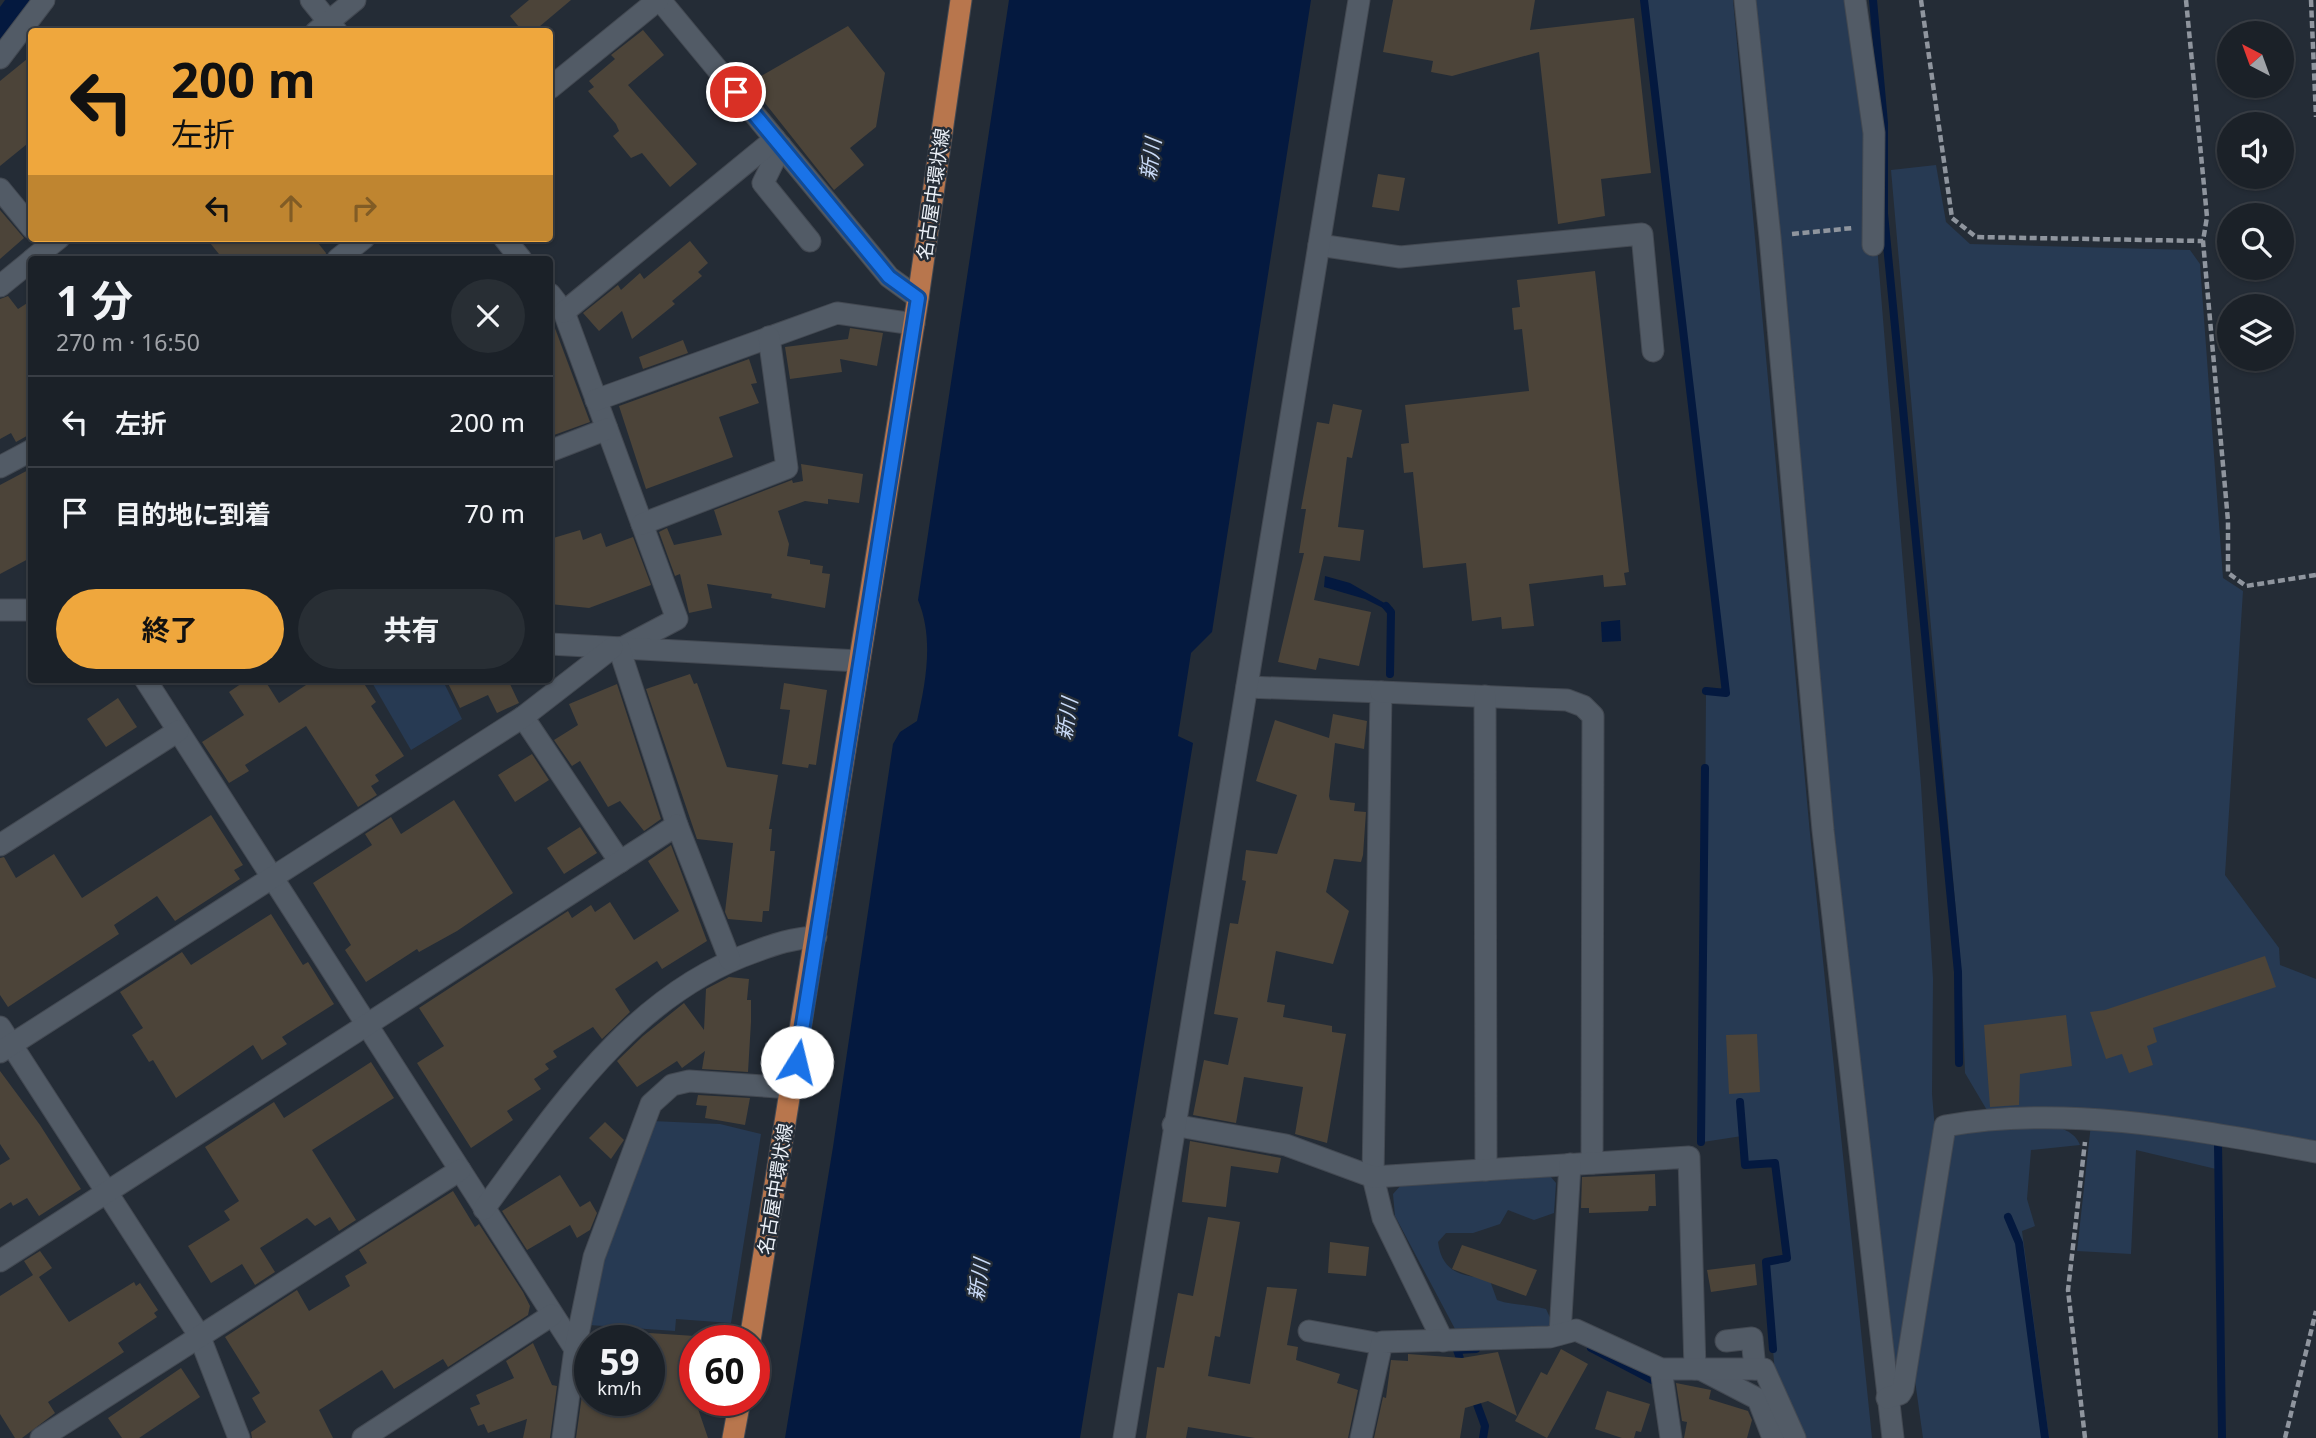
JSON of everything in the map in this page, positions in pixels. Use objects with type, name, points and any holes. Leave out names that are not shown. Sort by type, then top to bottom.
[{"type":"main road","name":"名古屋中環状線","points":[[752,1325],[914,324],[961,0]]},
{"type":"main road","points":[[733,1438],[737,1416]]},
{"type":"street","points":[[0,58],[44,0]]},
{"type":"street","points":[[311,0],[327,28],[355,0]]},
{"type":"street","points":[[553,86],[659,0],[889,277],[918,298]]},
{"type":"street","points":[[1124,1438],[1173,1125],[1359,0]]},
{"type":"street","points":[[1745,0],[1770,237],[1823,831],[1893,1438]]},
{"type":"street","points":[[1855,0],[1874,133],[1872,236]]},
{"type":"street","points":[[778,142],[763,183],[810,241]]},
{"type":"street","points":[[239,1438],[199,1335],[4,1041],[523,717],[618,648],[677,619],[596,400],[556,308],[778,142]]},
{"type":"street","points":[[0,189],[28,223]]},
{"type":"street","points":[[1320,245],[1400,257],[1642,234],[1653,351]]},
{"type":"street","points":[[342,256],[359,242]]},
{"type":"street","points":[[507,242],[519,256]]},
{"type":"street","points":[[0,285],[28,263]]},
{"type":"street","points":[[596,400],[837,313],[914,324]]},
{"type":"street","points":[[642,524],[787,468],[769,337]]},
{"type":"street","points":[[553,450],[607,429]]},
{"type":"street","points":[[0,467],[28,452]]},
{"type":"street","points":[[0,610],[28,610]]},
{"type":"street","points":[[553,643],[859,661]]},
{"type":"street","points":[[618,648],[677,825],[730,960]]},
{"type":"street","points":[[148,683],[574,1348]]},
{"type":"street","points":[[1247,687],[1567,700],[1583,706],[1593,716],[1592,1163]]},
{"type":"street","points":[[1381,692],[1373,1177],[1382,1218],[1443,1341]]},
{"type":"street","points":[[1485,696],[1486,1170]]},
{"type":"street","points":[[523,717],[620,862]]},
{"type":"street","points":[[0,845],[178,731]]},
{"type":"street","points":[[0,1261],[677,825]]},
{"type":"street","points":[[484,1209],[558,1108],[607,1050],[670,998],[730,960],[795,937],[816,937]]},
{"type":"street","points":[[580,1325],[594,1257],[651,1104],[672,1084],[689,1081],[792,1088]]},
{"type":"street","points":[[1887,1398],[1900,1394],[1903,1389],[1945,1126],[1993,1118],[2082,1120],[2208,1132],[2316,1152]]},
{"type":"street","points":[[1173,1125],[1286,1144],[1373,1177],[1689,1157],[1697,1368]]},
{"type":"street","points":[[1560,1334],[1570,1164]]},
{"type":"street","points":[[41,1438],[460,1170]]},
{"type":"street","points":[[363,1438],[552,1315]]},
{"type":"street","points":[[1309,1331],[1381,1344],[1560,1334],[1576,1330],[1661,1368],[1764,1368],[1796,1438]]},
{"type":"street","points":[[1726,1340],[1752,1338],[1755,1368]]},
{"type":"street","points":[[1361,1438],[1381,1344]]},
{"type":"street","points":[[563,1438],[574,1356]]},
{"type":"street","points":[[1661,1368],[1671,1438]]},
{"type":"street","points":[[1697,1368],[1758,1399],[1773,1438]]},
{"type":"path","points":[[1922,0],[1952,218],[1976,237],[2203,241]]},
{"type":"path","points":[[2186,0],[2207,217],[2203,241],[2228,521],[2228,573],[2246,586],[2316,575]]},
{"type":"path","points":[[2311,0],[2316,117]]},
{"type":"path","points":[[1770,237],[1872,236]]},
{"type":"path","points":[[2082,1120],[2085,1142],[2068,1290],[2085,1438]]},
{"type":"path","points":[[2285,1438],[2316,1311]]},
{"type":"shaded area","points":[[1644,0],[1733,0],[1810,834],[1872,1438],[1803,1438],[1775,1374],[1766,1262],[1787,1258],[1775,1163],[1745,1165],[1742,1136],[1703,1142],[1706,691],[1726,692]]},
{"type":"shaded area","points":[[1755,0],[1848,0],[1868,135],[1921,785],[1933,979],[1932,1094],[1935,1130],[1896,1377],[1884,1296],[1834,829]]},
{"type":"shaded area","points":[[1936,165],[1946,222],[1970,244],[2190,250],[2200,264],[2223,578],[2243,591],[2225,875],[2279,948],[2280,965],[2316,979],[2316,1145],[2213,1126],[2216,1169],[2136,1150],[2131,1254],[2077,1251],[2092,1115],[1988,1112],[1965,1073],[1961,970],[1891,170]]},
{"type":"shaded area","points":[[372,683],[444,683],[462,719],[411,750]]},
{"type":"shaded area","points":[[652,1121],[720,1124],[761,1134],[731,1323],[676,1319],[675,1331],[665,1330],[665,1325],[589,1325],[604,1253]]},
{"type":"shaded area","points":[[2046,1123],[2071,1133],[2080,1145],[2031,1150],[2027,1199],[2035,1226],[2022,1231],[2049,1438],[1923,1438],[1912,1359],[1953,1135]]},
{"type":"shaded area","points":[[1550,1176],[1556,1183],[1554,1213],[1534,1220],[1508,1210],[1500,1224],[1473,1233],[1446,1233],[1438,1242],[1440,1252],[1449,1267],[1462,1274],[1489,1278],[1497,1300],[1546,1309],[1554,1326],[1455,1329],[1395,1216],[1393,1194],[1402,1184]]},
{"type":"water","points":[[5,0],[32,0],[0,41],[0,7]]},
{"type":"water","name":"新川","points":[[1009,0],[1311,0],[1212,632],[1191,653],[1178,736],[1193,743],[1080,1438],[785,1438],[833,1147],[893,744],[900,732],[917,721],[923,691],[927,645],[926,629],[918,600]]},
{"type":"water","points":[[1325,576],[1350,583],[1393,608],[1391,612],[1365,599],[1324,587]]},
{"type":"water","points":[[1620,620],[1621,641],[1602,642],[1601,622]]},
{"type":"building","points":[[529,0],[571,0],[538,28],[520,28],[510,16]]},
{"type":"building","points":[[1393,0],[1535,0],[1530,30],[1634,18],[1651,173],[1601,179],[1605,216],[1558,224],[1539,52],[1452,76],[1431,72],[1433,61],[1383,52]]},
{"type":"building","points":[[848,26],[885,73],[876,127],[850,148],[864,165],[834,190],[749,83]]},
{"type":"building","points":[[643,30],[664,55],[628,85],[697,164],[670,187],[642,153],[631,158],[613,136],[619,131],[616,124],[588,91],[594,87],[589,81],[615,59],[611,55]]},
{"type":"building","points":[[28,58],[28,143],[0,166],[0,81]]},
{"type":"building","points":[[1378,174],[1405,178],[1399,211],[1372,207]]},
{"type":"building","points":[[0,210],[24,238],[0,259]]},
{"type":"building","points":[[690,241],[708,263],[698,272],[702,276],[672,301],[675,304],[632,339],[622,311],[599,331],[583,313],[618,285],[621,290],[640,273],[644,279]]},
{"type":"building","points":[[209,242],[317,242],[326,253],[326,256],[221,256]]},
{"type":"building","points":[[1595,271],[1629,572],[1624,573],[1626,585],[1604,587],[1603,575],[1529,584],[1534,626],[1502,629],[1501,617],[1472,621],[1466,563],[1423,568],[1413,472],[1404,473],[1401,444],[1409,443],[1405,405],[1529,391],[1522,329],[1514,330],[1512,308],[1520,307],[1517,280]]},
{"type":"building","points":[[8,296],[18,309],[28,303],[28,435],[16,442],[11,433],[0,439],[0,299]]},
{"type":"building","points":[[553,323],[590,422],[554,435],[553,432]]},
{"type":"building","points":[[850,328],[883,333],[877,366],[840,359],[842,372],[790,379],[785,347],[848,339]]},
{"type":"building","points":[[683,340],[688,353],[643,369],[639,357]]},
{"type":"building","points":[[749,359],[757,383],[751,384],[759,403],[719,417],[733,457],[646,489],[619,406]]},
{"type":"building","points":[[1333,404],[1362,410],[1352,458],[1347,457],[1338,527],[1364,530],[1360,561],[1324,556],[1314,600],[1371,612],[1359,666],[1319,658],[1316,670],[1278,662],[1304,553],[1299,553],[1306,509],[1301,509],[1317,422],[1329,424]]},
{"type":"building","points":[[801,464],[863,474],[859,503],[828,499],[828,504],[805,501],[778,511],[789,544],[787,556],[810,560],[810,564],[823,566],[822,573],[830,574],[825,608],[771,598],[772,594],[707,584],[712,608],[689,613],[680,574],[675,576],[659,532],[667,528],[674,545],[722,535],[714,510],[792,480],[793,483],[803,481]]},
{"type":"building","points":[[28,470],[28,559],[0,574],[0,485]]},
{"type":"building","points":[[580,530],[583,540],[601,533],[606,547],[633,537],[651,585],[589,608],[553,604],[553,538]]},
{"type":"building","points":[[690,674],[694,684],[697,683],[727,767],[778,775],[769,829],[772,829],[770,851],[775,851],[769,911],[763,911],[762,922],[728,919],[725,912],[733,843],[697,839],[646,689]]},
{"type":"building","points":[[242,683],[266,683],[279,703],[309,683],[364,683],[376,702],[371,706],[404,756],[375,775],[379,781],[371,786],[377,795],[358,807],[306,726],[245,765],[249,771],[229,783],[202,742],[244,715],[229,692]]},
{"type":"building","points":[[448,683],[512,683],[510,684],[519,703],[497,713],[488,695],[460,708]]},
{"type":"building","points":[[784,683],[827,690],[816,765],[809,764],[808,768],[782,764],[790,710],[780,709]]},
{"type":"building","points":[[617,684],[661,819],[644,831],[620,801],[608,807],[580,761],[572,766],[554,740],[578,725],[569,704]]},
{"type":"building","points":[[118,698],[137,727],[106,747],[87,719]]},
{"type":"building","points":[[1333,714],[1367,721],[1364,749],[1335,743],[1329,796],[1330,800],[1355,803],[1354,811],[1366,812],[1363,855],[1361,862],[1334,859],[1326,892],[1349,911],[1333,964],[1276,951],[1267,1002],[1285,1005],[1283,1017],[1332,1026],[1332,1032],[1346,1034],[1327,1143],[1295,1134],[1303,1087],[1244,1077],[1236,1123],[1193,1115],[1204,1060],[1228,1065],[1238,1018],[1214,1014],[1230,923],[1238,924],[1246,881],[1242,880],[1246,850],[1277,854],[1297,795],[1256,781],[1275,720],[1329,738]]},
{"type":"building","points":[[532,754],[549,780],[515,802],[498,775]]},
{"type":"building","points":[[454,800],[513,893],[457,931],[419,952],[417,949],[366,982],[345,950],[351,945],[313,883],[372,845],[365,834],[391,817],[401,834]]},
{"type":"building","points":[[211,815],[243,865],[234,870],[240,879],[175,921],[157,896],[114,925],[119,934],[8,1007],[0,995],[0,858],[4,857],[16,878],[54,854],[82,898]]},
{"type":"building","points":[[580,827],[597,853],[564,874],[547,848]]},
{"type":"building","points":[[671,845],[707,941],[662,969],[657,961],[615,989],[630,1012],[602,1039],[593,1027],[553,1051],[557,1057],[545,1064],[549,1069],[534,1079],[541,1089],[507,1111],[513,1120],[471,1148],[417,1063],[444,1046],[419,1008],[568,911],[572,918],[591,905],[595,912],[610,902],[634,940],[679,911],[648,861]]},
{"type":"building","points":[[271,914],[303,965],[308,962],[334,1004],[282,1037],[287,1044],[262,1060],[253,1045],[176,1098],[153,1060],[149,1062],[132,1035],[143,1028],[120,992],[182,952],[191,965]]},
{"type":"building","points":[[2265,956],[2276,987],[2153,1028],[2157,1042],[2147,1046],[2153,1065],[2129,1073],[2122,1054],[2106,1059],[2090,1012],[2105,1010]]},
{"type":"building","points":[[729,977],[749,979],[747,1000],[751,1000],[751,1022],[748,1072],[702,1069],[705,1051],[682,1068],[677,1061],[637,1087],[617,1061],[684,1003],[704,1030],[706,989]]},
{"type":"building","points":[[2066,1015],[2072,1066],[2020,1074],[2019,1105],[1990,1107],[1984,1025]]},
{"type":"building","points":[[1757,1034],[1760,1092],[1729,1094],[1726,1035]]},
{"type":"building","points":[[371,1062],[394,1098],[312,1150],[356,1220],[339,1231],[330,1217],[315,1226],[307,1218],[260,1248],[275,1272],[255,1285],[242,1264],[211,1283],[188,1246],[230,1220],[224,1211],[239,1201],[205,1147],[274,1102],[284,1118]]},
{"type":"building","points":[[0,1071],[40,1125],[81,1189],[39,1216],[27,1198],[13,1206],[11,1202],[0,1209],[0,1165],[10,1159],[0,1144]]},
{"type":"building","points":[[698,1095],[750,1098],[745,1125],[705,1118],[707,1106],[696,1105]]},
{"type":"building","points":[[605,1122],[624,1140],[611,1159],[589,1138]]},
{"type":"building","points":[[1190,1141],[1281,1158],[1278,1173],[1231,1166],[1226,1207],[1182,1202]]},
{"type":"building","points":[[1655,1174],[1656,1206],[1649,1206],[1648,1211],[1589,1213],[1589,1208],[1581,1208],[1582,1177]]},
{"type":"building","points":[[560,1175],[580,1207],[590,1201],[597,1213],[590,1230],[577,1238],[570,1225],[527,1250],[502,1211]]},
{"type":"building","points":[[453,1191],[475,1227],[479,1224],[523,1292],[530,1306],[528,1315],[448,1367],[443,1359],[394,1389],[382,1370],[319,1410],[333,1438],[252,1438],[251,1432],[266,1422],[252,1398],[260,1393],[225,1337],[297,1290],[309,1311],[350,1286],[345,1276],[367,1263],[359,1250]]},
{"type":"building","points":[[1208,1217],[1240,1222],[1220,1337],[1215,1336],[1208,1376],[1250,1384],[1267,1287],[1297,1289],[1287,1345],[1298,1347],[1296,1360],[1340,1374],[1337,1383],[1358,1390],[1348,1438],[1255,1438],[1188,1427],[1186,1438],[1146,1438],[1157,1367],[1164,1368],[1178,1293],[1193,1296]]},
{"type":"building","points":[[1330,1242],[1369,1247],[1366,1276],[1328,1273]]},
{"type":"building","points":[[1462,1245],[1537,1270],[1526,1296],[1452,1269]]},
{"type":"building","points":[[40,1251],[52,1268],[39,1277],[69,1322],[134,1282],[136,1286],[140,1283],[158,1310],[154,1313],[157,1317],[118,1343],[124,1352],[48,1402],[55,1413],[22,1438],[15,1438],[0,1414],[0,1296],[33,1275],[24,1261]]},
{"type":"building","points":[[1755,1264],[1757,1285],[1711,1292],[1707,1270]]},
{"type":"building","points":[[665,1334],[679,1335],[679,1416],[700,1416],[708,1438],[576,1438],[579,1416],[665,1416]]},
{"type":"building","points":[[533,1343],[552,1385],[557,1386],[550,1438],[523,1438],[527,1419],[488,1433],[484,1424],[478,1426],[470,1408],[480,1404],[476,1395],[514,1378],[506,1361]]},
{"type":"building","points":[[1561,1349],[1588,1364],[1547,1438],[1515,1421],[1541,1372],[1547,1375]]},
{"type":"building","points":[[1498,1352],[1517,1416],[1488,1401],[1465,1408],[1460,1438],[1374,1438],[1383,1397],[1386,1398],[1391,1360],[1408,1361],[1408,1354],[1462,1358]]},
{"type":"building","points":[[181,1368],[200,1397],[139,1438],[122,1438],[108,1418]]},
{"type":"building","points":[[1676,1383],[1711,1390],[1709,1399],[1748,1411],[1752,1420],[1747,1438],[1684,1438],[1687,1422],[1682,1421]]},
{"type":"building","points":[[1607,1391],[1650,1404],[1641,1432],[1636,1431],[1634,1438],[1622,1438],[1595,1429]]},
{"type":"waterway","points":[[1644,0],[1726,693],[1706,691]]},
{"type":"waterway","points":[[1873,0],[1884,123],[1884,214],[1958,972],[1959,1063]]},
{"type":"waterway","points":[[1386,606],[1391,612],[1390,674]]},
{"type":"waterway","points":[[1701,1142],[1705,768]]},
{"type":"waterway","points":[[1740,1102],[1745,1165],[1775,1163],[1787,1258],[1766,1262],[1773,1349]]},
{"type":"waterway","points":[[2218,1143],[2222,1438]]},
{"type":"waterway","points":[[2008,1217],[2019,1243],[2045,1438]]},
{"type":"waterway","points":[[1591,1348],[1654,1381]]},
{"type":"waterway","points":[[1463,1367],[1457,1350],[1476,1349]]},
{"type":"waterway","points":[[1474,1396],[1485,1426],[1483,1438]]},
{"type":"route","points":[[736,92],[889,277],[918,298],[797,1062]]}]
